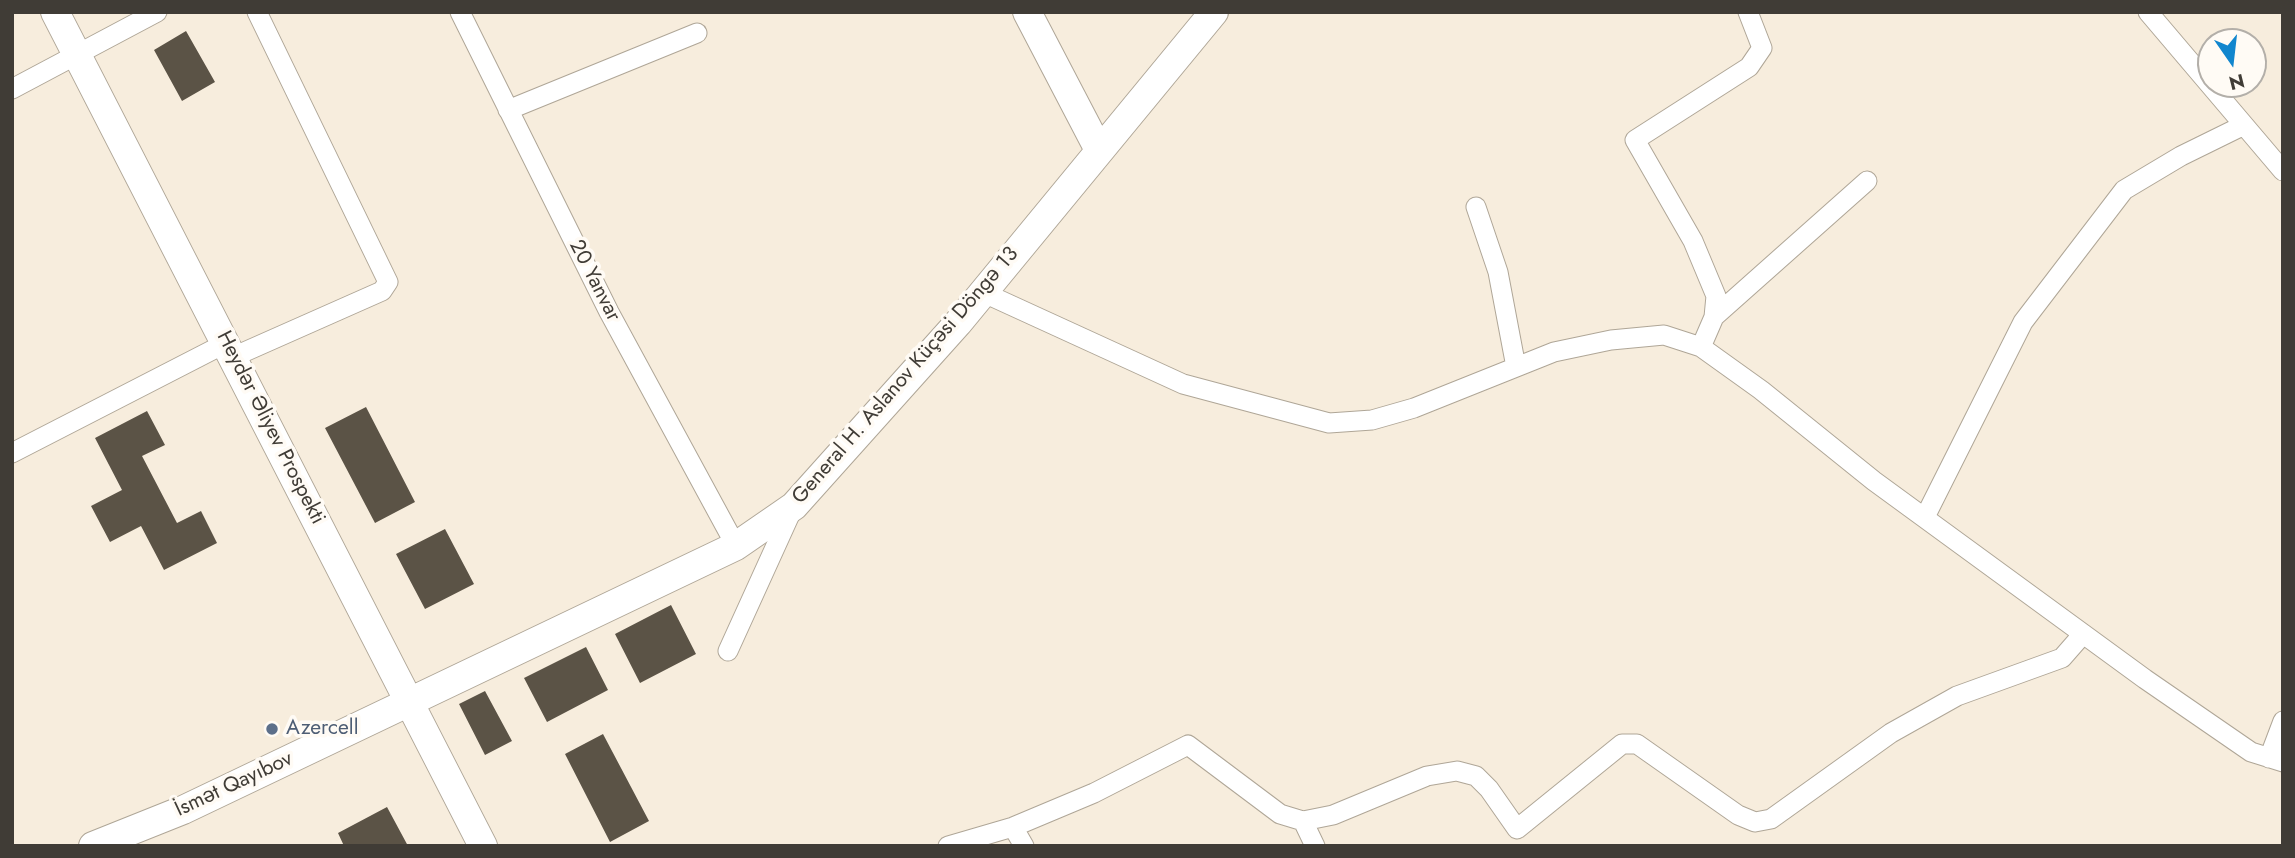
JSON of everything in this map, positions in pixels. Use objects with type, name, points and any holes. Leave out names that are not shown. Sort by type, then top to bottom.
[{"type":"main road","name":"Heydər Əliyev Prospekti","points":[[55,12],[483,846]]},
{"type":"main road","points":[[1027,12],[1099,150]]},
{"type":"main road","name":"General H. Aslanov Küçəsi Döngə 13","points":[[411,702],[736,546],[794,506],[982,292],[1214,12]]},
{"type":"main road","name":"İsmət Qayıbov","points":[[93,846],[183,810],[411,702]]},
{"type":"street","points":[[12,89],[78,57],[157,12]]},
{"type":"street","points":[[12,453],[230,350],[382,291],[388,282],[257,12]]},
{"type":"street","name":"20 Yanvar","points":[[460,12],[609,312],[736,546]]},
{"type":"street","points":[[1701,347],[1714,317],[1716,296],[1692,241],[1635,139],[1749,66],[1762,48],[1748,12]]},
{"type":"street","points":[[2148,12],[2217,91],[2242,126],[2283,171]]},
{"type":"street","points":[[508,110],[697,33]]},
{"type":"street","points":[[1925,517],[2023,322],[2124,190],[2181,156],[2242,126]]},
{"type":"street","points":[[1714,317],[1867,181]]},
{"type":"street","points":[[1476,206],[1497,272],[1516,367]]},
{"type":"street","points":[[982,292],[1183,384],[1329,423],[1372,420],[1414,408],[1554,352],[1611,340],[1664,335],[1701,347],[2083,634],[2251,752],[2276,760],[2283,721]]},
{"type":"street","points":[[728,651],[794,506]]},
{"type":"street","points":[[948,846],[1013,827],[1094,793],[1188,745],[1280,814],[1303,821],[1333,815],[1427,776],[1457,771],[1476,776],[1489,789],[1517,829],[1622,744],[1637,744],[1738,814],[1755,822],[1771,819],[1891,733],[1957,696],[2062,659],[2083,634]]},
{"type":"street","points":[[1303,821],[1315,846]]},
{"type":"street","points":[[1013,827],[1024,846]]},
{"type":"building","points":[[186,31],[215,82],[182,101],[154,50]]},
{"type":"building","points":[[366,407],[415,502],[375,523],[325,428]]},
{"type":"building","points":[[147,411],[165,445],[142,456],[177,523],[201,511],[217,543],[164,570],[141,526],[110,542],[91,506],[122,490],[95,438]]},
{"type":"building","points":[[445,529],[474,584],[425,609],[396,554]]},
{"type":"building","points":[[671,605],[696,654],[640,683],[615,634]]},
{"type":"building","points":[[586,647],[608,690],[547,722],[524,678]]},
{"type":"building","points":[[485,691],[512,741],[485,755],[459,704]]},
{"type":"building","points":[[603,734],[649,821],[610,842],[565,754]]},
{"type":"building","points":[[387,807],[408,846],[344,846],[338,833]]},
{"type":"place","name":"Azercell","points":[[272,729]]}]
